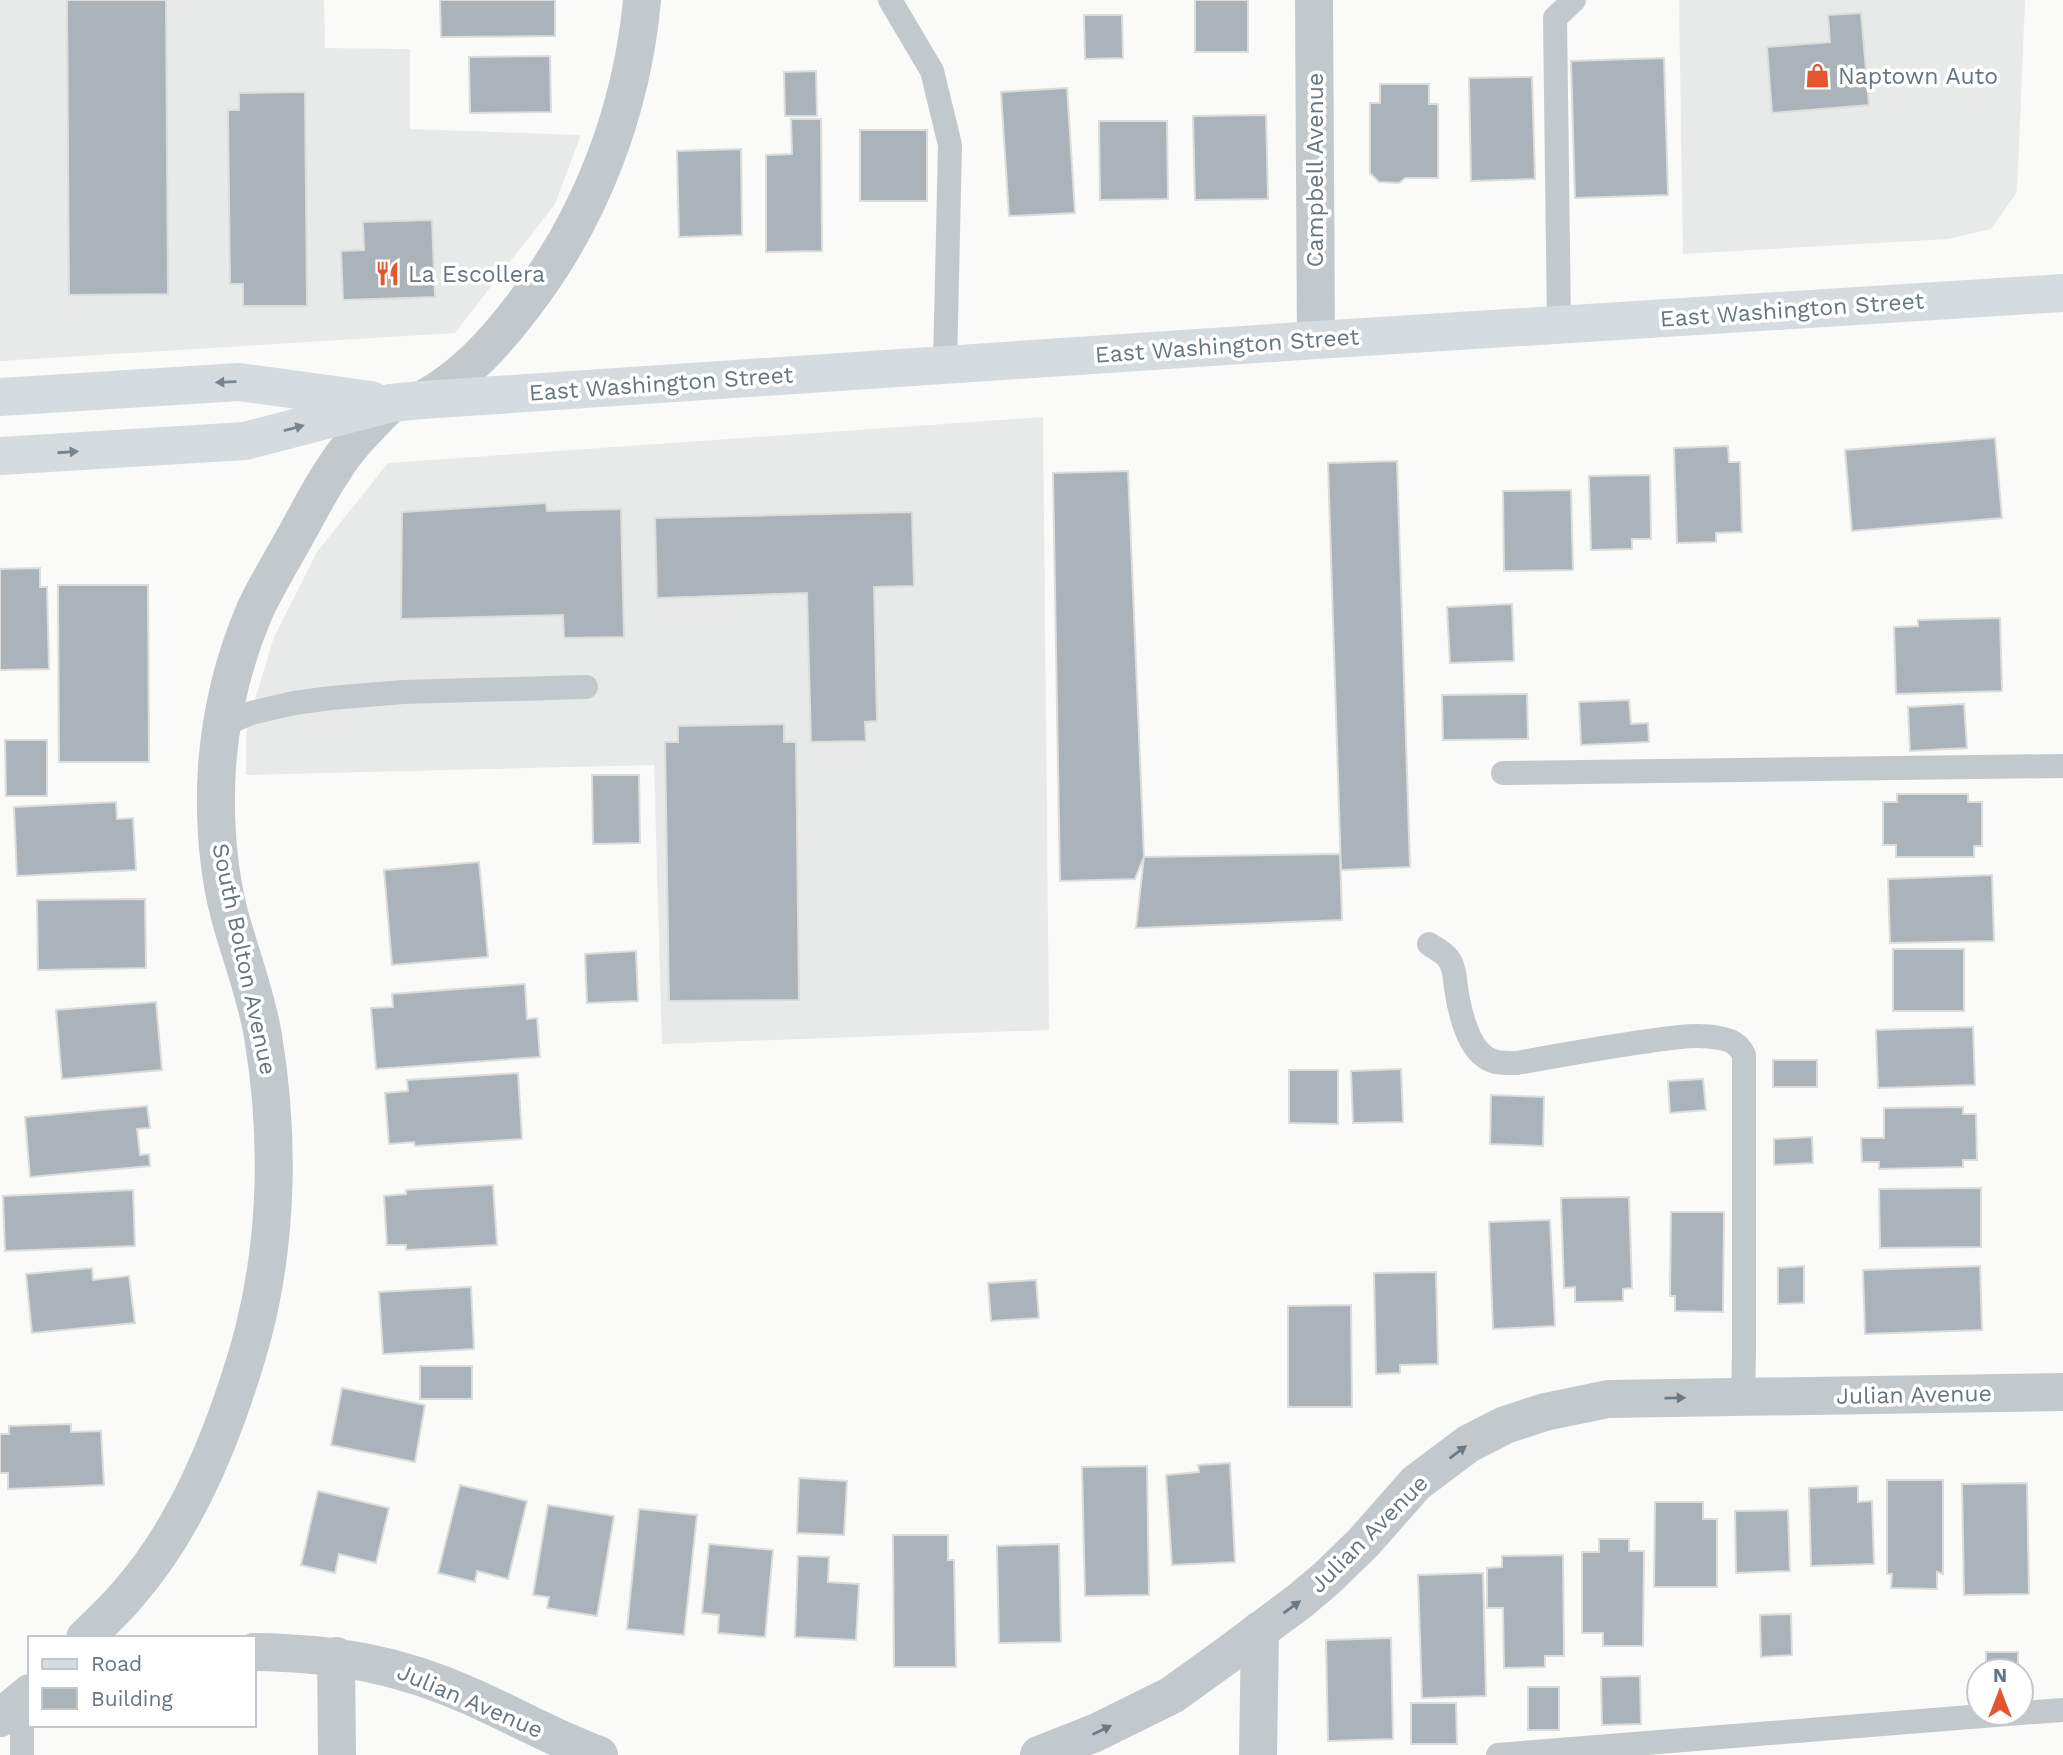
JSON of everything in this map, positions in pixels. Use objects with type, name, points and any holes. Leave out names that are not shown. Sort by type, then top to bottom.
[{"type":"main road","name":"East Washington Street","points":[[0,456],[245,441],[406,401],[2063,293]]},
{"type":"main road","name":"East Washington Street","points":[[0,397],[239,382],[406,401]]},
{"type":"street","name":"South Bolton Avenue","points":[[87,1636],[133,1587],[170,1536],[217,1444],[244,1366],[257,1317],[269,1244],[274,1162],[272,1096],[259,1014],[229,911],[219,851],[216,809],[221,726],[235,667],[256,609],[334,468],[357,439],[406,401],[450,384],[489,348],[534,292],[567,240],[595,184],[623,105],[633,66],[642,0]]},
{"type":"street","name":"Campbell Avenue","points":[[1314,0],[1316,340]]},
{"type":"street","name":"Julian Avenue","points":[[1039,1755],[1095,1733],[1172,1695],[1327,1578],[1364,1542],[1416,1483],[1468,1444],[1505,1425],[1545,1412],[1608,1399],[2063,1392]]},
{"type":"street","points":[[1258,1755],[1260,1630]]},
{"type":"street","name":"Julian Avenue","points":[[256,1652],[336,1656],[422,1677],[599,1755]]},
{"type":"street","points":[[336,1656],[337,1755]]},
{"type":"lane","points":[[890,0],[932,71],[950,145],[945,365]]},
{"type":"lane","points":[[1559,324],[1555,18],[1574,0]]},
{"type":"lane","points":[[221,726],[251,713],[331,698],[404,692],[586,687]]},
{"type":"lane","points":[[1503,773],[2063,766]]},
{"type":"lane","points":[[1429,944],[1448,957],[1458,1006],[1477,1050],[1487,1059],[1501,1063],[1517,1063],[1675,1038],[1717,1037],[1732,1041],[1741,1048],[1744,1055],[1743,1397]]},
{"type":"lane","points":[[17,1703],[22,1755]]},
{"type":"lane","points":[[2035,1712],[2063,1710]]},
{"type":"lane","points":[[1498,1755],[1664,1748],[1965,1718]]},
{"type":"shaded area","points":[[0,0],[324,0],[325,48],[410,49],[410,129],[581,135],[555,204],[455,333],[0,361]]},
{"type":"shaded area","points":[[1679,0],[2025,0],[2017,192],[1991,229],[1948,239],[1683,254]]},
{"type":"shaded area","points":[[1043,417],[1049,1030],[662,1044],[654,765],[246,775],[246,734],[274,637],[317,552],[388,463]]},
{"type":"building","points":[[67,0],[166,0],[168,294],[69,295]]},
{"type":"building","points":[[440,0],[555,0],[555,36],[441,37]]},
{"type":"building","points":[[1195,0],[1248,0],[1248,52],[1195,52]]},
{"type":"building","name":"Naptown Auto","points":[[1861,13],[1869,105],[1772,113],[1767,47],[1830,42],[1828,15]]},
{"type":"building","points":[[1084,15],[1122,15],[1123,58],[1085,59]]},
{"type":"building","points":[[550,56],[551,112],[470,113],[469,57]]},
{"type":"building","points":[[1664,58],[1668,195],[1575,198],[1571,61]]},
{"type":"building","points":[[816,71],[817,116],[785,116],[784,72]]},
{"type":"building","points":[[1532,77],[1535,179],[1471,181],[1469,78]]},
{"type":"building","points":[[1380,84],[1429,84],[1429,104],[1438,104],[1438,178],[1405,178],[1399,183],[1379,182],[1370,173],[1370,103],[1380,103]]},
{"type":"building","points":[[1067,88],[1075,213],[1009,216],[1001,92]]},
{"type":"building","points":[[305,92],[307,306],[243,306],[243,284],[230,284],[228,110],[239,110],[239,93]]},
{"type":"building","points":[[1266,115],[1268,199],[1195,200],[1193,116]]},
{"type":"building","points":[[791,119],[821,119],[822,251],[766,252],[766,155],[792,154]]},
{"type":"building","points":[[1099,121],[1167,121],[1168,199],[1100,200]]},
{"type":"building","points":[[860,130],[927,130],[927,201],[860,201]]},
{"type":"building","points":[[741,149],[742,235],[679,237],[677,151]]},
{"type":"building","name":"La Escollera","points":[[432,220],[435,297],[343,300],[341,251],[364,250],[363,222]]},
{"type":"building","points":[[1995,438],[2002,518],[1852,531],[1845,450]]},
{"type":"building","points":[[1728,446],[1729,462],[1740,462],[1742,532],[1716,533],[1716,542],[1677,543],[1674,448]]},
{"type":"building","points":[[1397,461],[1410,867],[1341,870],[1328,463]]},
{"type":"building","points":[[1128,471],[1144,857],[1135,879],[1060,881],[1053,473]]},
{"type":"building","points":[[1650,475],[1651,539],[1632,539],[1632,549],[1591,550],[1589,476]]},
{"type":"building","points":[[1571,490],[1573,570],[1504,571],[1503,491]]},
{"type":"building","points":[[546,503],[547,511],[621,509],[624,637],[564,638],[563,615],[401,619],[402,512]]},
{"type":"building","points":[[912,512],[914,586],[874,587],[877,721],[865,722],[866,741],[811,742],[807,593],[657,598],[655,518]]},
{"type":"building","points":[[40,568],[40,587],[47,587],[49,669],[0,670],[0,569]]},
{"type":"building","points":[[58,585],[148,585],[149,762],[59,762]]},
{"type":"building","points":[[1512,604],[1514,661],[1450,663],[1447,607]]},
{"type":"building","points":[[2000,618],[2002,691],[1896,694],[1894,627],[1918,626],[1918,620]]},
{"type":"building","points":[[1527,694],[1528,739],[1443,740],[1442,695]]},
{"type":"building","points":[[1629,700],[1631,724],[1648,723],[1649,742],[1581,745],[1579,702]]},
{"type":"building","points":[[1964,704],[1967,748],[1910,751],[1908,707]]},
{"type":"building","points":[[784,724],[784,742],[796,742],[799,1000],[669,1001],[665,742],[678,742],[678,726]]},
{"type":"building","points":[[5,740],[47,740],[47,796],[6,796]]},
{"type":"building","points":[[592,775],[639,775],[640,843],[593,844]]},
{"type":"building","points":[[1897,794],[1968,794],[1968,802],[1982,802],[1982,846],[1974,846],[1974,857],[1896,857],[1896,845],[1883,845],[1883,802],[1897,802]]},
{"type":"building","points":[[116,802],[117,819],[133,818],[136,870],[17,876],[14,807]]},
{"type":"building","points":[[1340,854],[1342,920],[1136,928],[1144,857]]},
{"type":"building","points":[[479,862],[488,957],[392,965],[384,870]]},
{"type":"building","points":[[1992,875],[1994,941],[1890,943],[1888,879]]},
{"type":"building","points":[[145,899],[146,968],[38,970],[37,900]]},
{"type":"building","points":[[1893,949],[1964,949],[1964,1011],[1893,1011]]},
{"type":"building","points":[[636,951],[638,1001],[587,1003],[585,954]]},
{"type":"building","points":[[525,984],[527,1019],[537,1018],[540,1057],[376,1069],[371,1008],[393,1007],[392,994]]},
{"type":"building","points":[[156,1002],[162,1070],[62,1079],[56,1010]]},
{"type":"building","points":[[1973,1027],[1975,1085],[1878,1088],[1876,1030]]},
{"type":"building","points":[[1773,1060],[1817,1060],[1817,1087],[1773,1087]]},
{"type":"building","points":[[1401,1069],[1403,1122],[1353,1123],[1351,1071]]},
{"type":"building","points":[[1289,1070],[1338,1070],[1338,1124],[1289,1123]]},
{"type":"building","points":[[518,1073],[522,1139],[415,1146],[414,1142],[389,1144],[385,1093],[408,1091],[407,1080]]},
{"type":"building","points":[[1703,1079],[1706,1110],[1670,1113],[1668,1081]]},
{"type":"building","points":[[1491,1095],[1544,1097],[1543,1146],[1490,1144]]},
{"type":"building","points":[[147,1106],[150,1128],[137,1129],[140,1155],[149,1154],[150,1166],[30,1177],[25,1117]]},
{"type":"building","points":[[1963,1107],[1963,1114],[1976,1114],[1977,1160],[1963,1160],[1963,1167],[1879,1169],[1879,1162],[1862,1162],[1861,1138],[1884,1138],[1884,1108]]},
{"type":"building","points":[[1812,1137],[1813,1163],[1774,1165],[1774,1139]]},
{"type":"building","points":[[493,1185],[497,1245],[406,1250],[406,1245],[387,1245],[384,1196],[406,1194],[406,1190]]},
{"type":"building","points":[[1981,1188],[1981,1247],[1880,1248],[1879,1189]]},
{"type":"building","points":[[133,1190],[135,1246],[5,1251],[3,1196]]},
{"type":"building","points":[[1629,1197],[1632,1288],[1623,1289],[1623,1301],[1575,1302],[1575,1287],[1564,1288],[1561,1198]]},
{"type":"building","points":[[1671,1212],[1724,1212],[1723,1312],[1675,1311],[1675,1296],[1670,1296]]},
{"type":"building","points":[[1550,1220],[1555,1326],[1493,1329],[1489,1222]]},
{"type":"building","points":[[1804,1266],[1804,1303],[1778,1304],[1778,1268]]},
{"type":"building","points":[[1980,1266],[1982,1330],[1865,1334],[1863,1270]]},
{"type":"building","points":[[92,1268],[93,1280],[129,1276],[135,1323],[32,1333],[26,1274]]},
{"type":"building","points":[[1436,1272],[1438,1364],[1400,1365],[1400,1373],[1376,1374],[1374,1273]]},
{"type":"building","points":[[1036,1280],[1039,1318],[991,1321],[988,1283]]},
{"type":"building","points":[[471,1287],[474,1349],[383,1354],[379,1292]]},
{"type":"building","points":[[1351,1305],[1352,1407],[1288,1407],[1288,1306]]},
{"type":"building","points":[[420,1366],[472,1366],[472,1399],[420,1399]]},
{"type":"building","points":[[342,1388],[425,1405],[415,1462],[331,1445]]},
{"type":"building","points":[[71,1424],[71,1432],[101,1431],[104,1485],[8,1489],[8,1473],[0,1473],[0,1434],[9,1434],[9,1426]]},
{"type":"building","points":[[1230,1463],[1235,1562],[1172,1565],[1166,1475],[1199,1472],[1198,1465]]},
{"type":"building","points":[[1147,1466],[1149,1595],[1085,1596],[1082,1467]]},
{"type":"building","points":[[799,1478],[847,1481],[844,1535],[797,1533]]},
{"type":"building","points":[[1887,1480],[1943,1480],[1943,1574],[1937,1572],[1937,1589],[1891,1588],[1892,1574],[1887,1574]]},
{"type":"building","points":[[2027,1483],[2029,1594],[1964,1595],[1962,1484]]},
{"type":"building","points":[[460,1485],[527,1501],[508,1579],[477,1571],[475,1582],[438,1573]]},
{"type":"building","points":[[1858,1486],[1858,1502],[1872,1501],[1874,1564],[1811,1566],[1809,1488]]},
{"type":"building","points":[[318,1491],[389,1508],[376,1563],[339,1554],[335,1573],[301,1565]]},
{"type":"building","points":[[1655,1502],[1703,1502],[1703,1519],[1717,1519],[1717,1587],[1654,1587]]},
{"type":"building","points":[[548,1505],[614,1516],[597,1616],[547,1608],[549,1597],[533,1595]]},
{"type":"building","points":[[639,1509],[697,1515],[684,1635],[627,1629]]},
{"type":"building","points":[[1788,1510],[1790,1571],[1736,1573],[1735,1511]]},
{"type":"building","points":[[893,1535],[948,1535],[948,1560],[954,1560],[956,1667],[894,1667]]},
{"type":"building","points":[[1599,1539],[1629,1539],[1629,1551],[1644,1551],[1643,1646],[1603,1646],[1603,1633],[1582,1633],[1582,1552],[1599,1552]]},
{"type":"building","points":[[709,1544],[773,1550],[765,1637],[718,1633],[719,1615],[702,1613]]},
{"type":"building","points":[[1059,1544],[1061,1642],[999,1643],[997,1546]]},
{"type":"building","points":[[1563,1555],[1564,1656],[1545,1656],[1545,1667],[1504,1668],[1503,1608],[1487,1608],[1487,1568],[1502,1567],[1502,1556]]},
{"type":"building","points":[[798,1556],[829,1557],[828,1582],[859,1584],[856,1640],[795,1637]]},
{"type":"building","points":[[1483,1573],[1486,1696],[1422,1698],[1418,1575]]},
{"type":"building","points":[[1791,1614],[1792,1655],[1761,1657],[1760,1615]]},
{"type":"building","points":[[1391,1638],[1393,1739],[1328,1741],[1326,1640]]},
{"type":"building","points":[[1986,1652],[2018,1652],[2018,1657],[1986,1657]]},
{"type":"building","points":[[1640,1676],[1641,1724],[1602,1725],[1601,1677]]},
{"type":"building","points":[[1528,1687],[1559,1687],[1559,1730],[1528,1730]]},
{"type":"building","points":[[1411,1703],[1456,1703],[1457,1744],[1411,1744]]},
{"type":"place","name":"Naptown Auto","points":[[1818,76]]},
{"type":"place","name":"La Escollera","points":[[388,274]]}]
